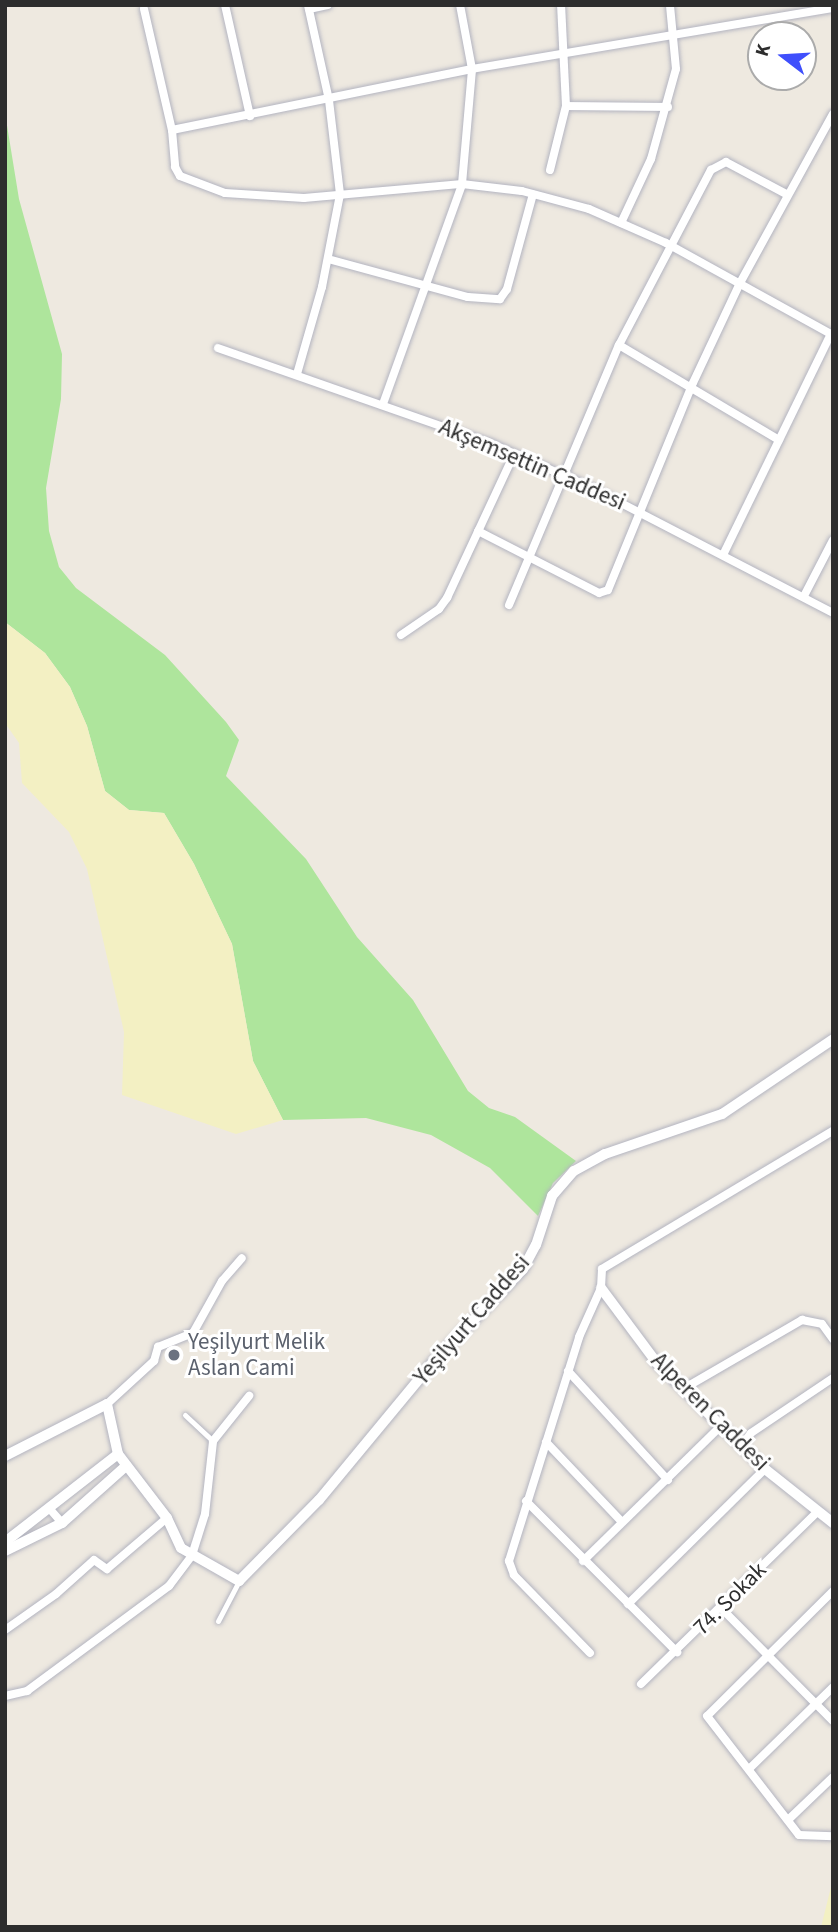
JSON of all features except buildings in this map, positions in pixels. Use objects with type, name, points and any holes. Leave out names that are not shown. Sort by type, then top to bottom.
[{"type":"street","points":[[225,5],[250,116]]},
{"type":"street","points":[[297,374],[328,259],[340,194],[329,100],[309,7],[328,5]]},
{"type":"street","points":[[383,404],[462,184],[472,69],[460,5]]},
{"type":"street","points":[[550,170],[566,106],[566,53],[561,5]]},
{"type":"street","points":[[621,223],[651,159],[677,69],[670,5]]},
{"type":"street","points":[[172,130],[472,69],[833,8]]},
{"type":"street","points":[[144,9],[172,130],[175,167],[191,183],[269,198],[462,184],[533,194],[621,223],[670,245],[832,335],[723,555]]},
{"type":"street","points":[[566,106],[668,107]]},
{"type":"street","points":[[478,531],[602,593],[611,585],[692,385],[740,283],[833,114]]},
{"type":"street","points":[[509,605],[619,345],[711,170],[726,162],[788,195]]},
{"type":"street","points":[[328,259],[468,297],[500,299],[507,289],[533,194]]},
{"type":"street","points":[[619,345],[692,385],[779,440]]},
{"type":"street","name":"Akşemsettin Caddesi","points":[[218,348],[383,404],[514,453],[641,513],[833,613]]},
{"type":"street","points":[[401,635],[439,609],[514,453]]},
{"type":"street","points":[[804,596],[833,540]]},
{"type":"street","name":"Yeşilyurt Caddesi","points":[[239,1581],[319,1500],[434,1361],[523,1269],[536,1245],[552,1196],[574,1171],[605,1154],[722,1114],[833,1039]]},
{"type":"street","points":[[590,1653],[512,1571],[509,1555],[568,1371],[601,1288],[599,1275],[606,1264],[833,1131]]},
{"type":"street","points":[[5,1456],[107,1404],[154,1361],[158,1347],[193,1333],[222,1281],[242,1258]]},
{"type":"street","name":"Alperen Caddesi","points":[[601,1288],[657,1363],[765,1469],[833,1523]]},
{"type":"street","points":[[683,1389],[802,1320],[822,1324],[833,1339]]},
{"type":"street","points":[[568,1371],[668,1480]]},
{"type":"street","points":[[741,1446],[751,1433],[833,1378]]},
{"type":"street","points":[[5,1696],[27,1691],[169,1586],[192,1555],[205,1514],[214,1441],[249,1396]]},
{"type":"street","points":[[107,1404],[118,1454],[167,1518],[181,1548],[239,1581],[218,1621]]},
{"type":"street","points":[[185,1415],[214,1441]]},
{"type":"street","points":[[583,1561],[721,1426]]},
{"type":"street","points":[[546,1442],[622,1521]]},
{"type":"street","points":[[5,1542],[118,1454]]},
{"type":"street","points":[[5,1551],[62,1523],[127,1466]]},
{"type":"street","points":[[628,1604],[765,1469]]},
{"type":"street","points":[[526,1501],[583,1561],[677,1652]]},
{"type":"street","points":[[49,1508],[62,1523]]},
{"type":"street","name":"74. Sokak","points":[[641,1684],[677,1652],[817,1512]]},
{"type":"street","points":[[5,1630],[56,1594],[94,1560],[107,1569],[167,1518]]},
{"type":"street","points":[[20,1531],[28,1541]]},
{"type":"street","points":[[833,1591],[707,1716],[799,1835],[807,1838],[833,1836]]},
{"type":"street","points":[[721,1608],[833,1721]]},
{"type":"street","points":[[749,1769],[833,1687]]},
{"type":"street","points":[[788,1820],[833,1777]]},
{"type":"street","points":[[824,1786],[833,1794]]},
{"type":"green space","points":[[5,113],[19,199],[62,354],[61,399],[46,488],[49,531],[59,567],[76,588],[165,655],[226,722],[239,740],[226,776],[306,859],[357,937],[413,1000],[468,1091],[489,1108],[515,1117],[576,1161],[553,1183],[538,1216],[490,1168],[431,1135],[366,1118],[283,1120],[253,1061],[232,944],[194,864],[164,813],[129,810],[105,791],[87,726],[70,687],[45,653],[5,622]]},
{"type":"sand","points":[[5,622],[45,653],[70,687],[87,726],[105,791],[129,810],[164,813],[194,864],[232,944],[253,1061],[283,1120],[236,1134],[122,1095],[124,1032],[87,869],[69,832],[22,783],[19,743],[5,723]]},
{"type":"sand","points":[[832,1883],[833,1927],[821,1927]]},
{"type":"place","name":"Yeşilyurt Melik Aslan Cami","points":[[174,1355]]}]
